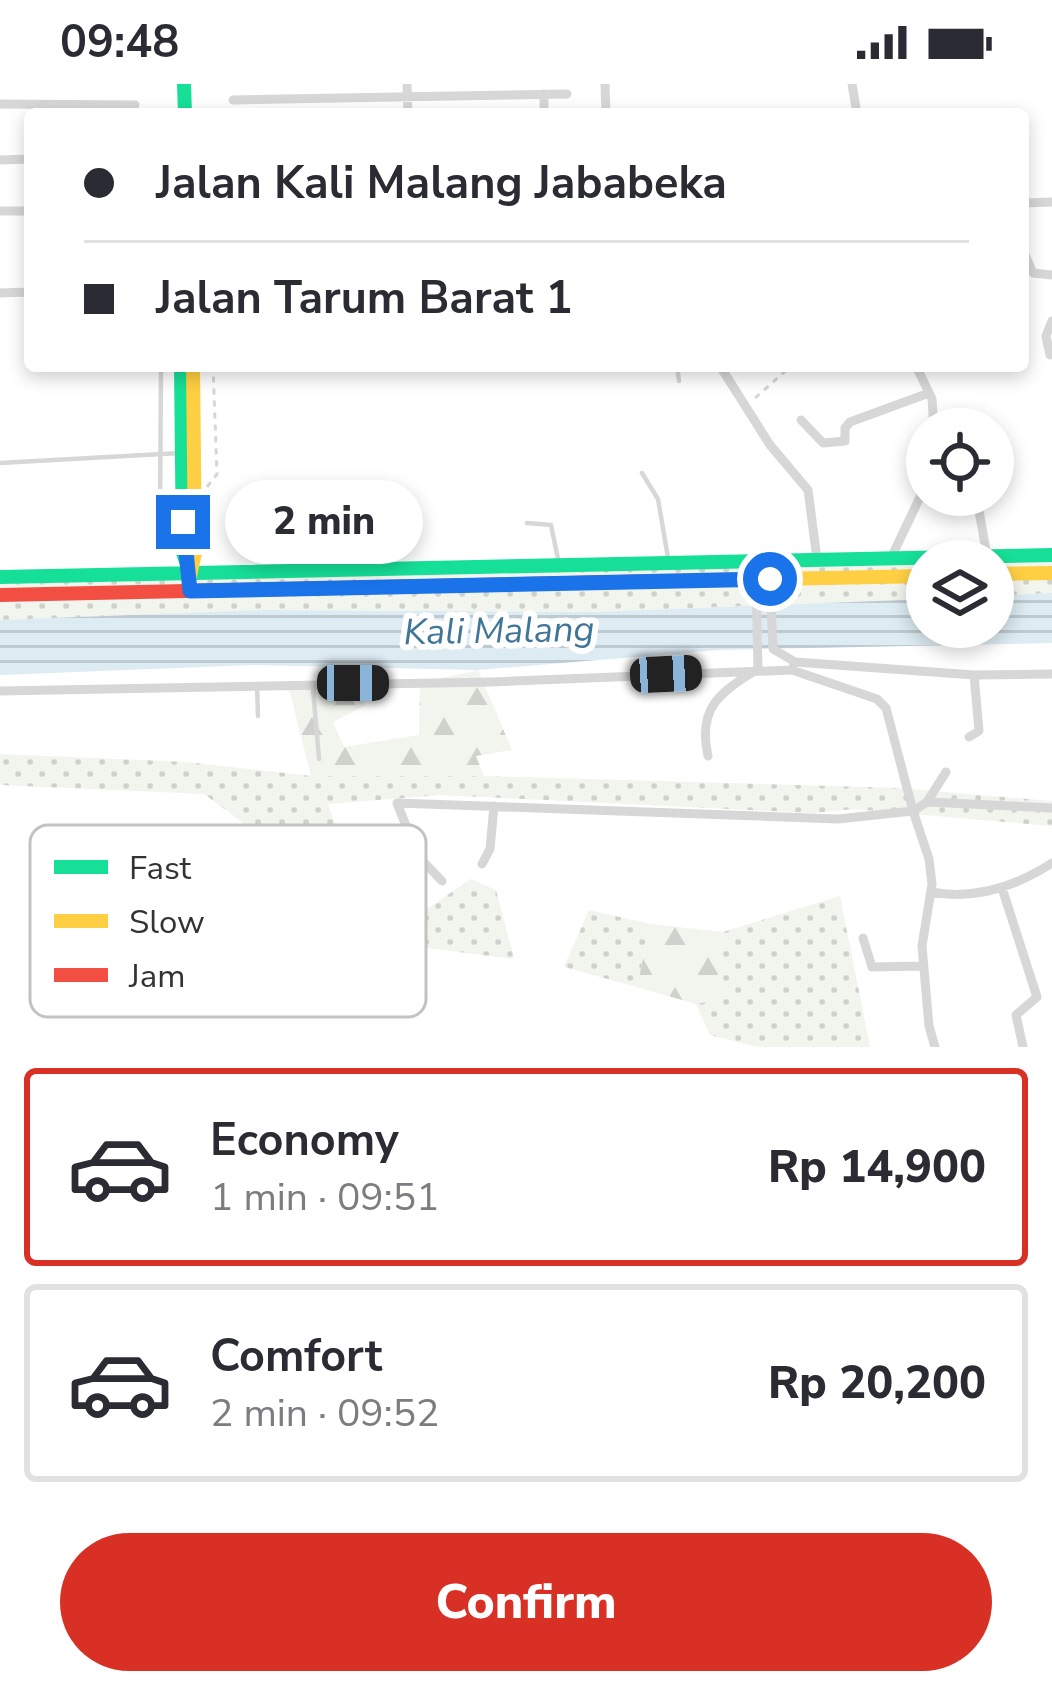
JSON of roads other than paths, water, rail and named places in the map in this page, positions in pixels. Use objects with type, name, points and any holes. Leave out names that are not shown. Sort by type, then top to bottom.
[{"type":"main road","points":[[181,372],[183,553],[190,572]]},
{"type":"main road","points":[[190,591],[195,553],[193,372]]},
{"type":"main road","points":[[1014,556],[1052,555]]},
{"type":"main road","points":[[0,577],[906,558]]},
{"type":"main road","points":[[1014,574],[1052,573]]},
{"type":"main road","points":[[0,595],[906,577]]},
{"type":"street","points":[[407,84],[408,108]]},
{"type":"street","points":[[544,94],[544,108]]},
{"type":"street","points":[[233,100],[567,94]]},
{"type":"street","points":[[258,100],[259,108]]},
{"type":"street","points":[[0,104],[72,108]]},
{"type":"street","points":[[119,108],[135,105]]},
{"type":"street","points":[[1050,355],[1046,336],[1052,321]]},
{"type":"street","points":[[724,372],[770,446],[808,490],[817,560]]},
{"type":"street","points":[[923,372],[931,408]]},
{"type":"street","points":[[801,420],[823,443],[845,441],[850,422],[929,392]]},
{"type":"street","points":[[891,558],[913,516]]},
{"type":"street","points":[[760,583],[771,600],[773,649],[794,666],[877,699],[886,707],[929,859],[931,892],[922,928],[923,965],[935,1047]]},
{"type":"street","points":[[758,669],[760,583]]},
{"type":"street","points":[[0,691],[491,682],[794,666],[1052,674]]},
{"type":"street","points":[[708,756],[702,732],[706,717],[724,691],[758,669]]},
{"type":"street","points":[[969,737],[979,731],[974,675]]},
{"type":"street","points":[[406,825],[398,803],[838,819],[913,811],[927,802],[946,772]]},
{"type":"street","points":[[927,802],[1052,808]]},
{"type":"street","points":[[482,864],[490,849],[494,806]]},
{"type":"street","points":[[931,892],[966,895],[1002,888],[1052,863]]},
{"type":"street","points":[[426,864],[442,881]]},
{"type":"street","points":[[1002,888],[1037,997],[1016,1015],[1024,1047]]},
{"type":"street","points":[[863,938],[872,967],[923,965]]},
{"type":"lane","points":[[160,519],[161,372]]},
{"type":"lane","points":[[678,372],[679,381]]},
{"type":"lane","points":[[0,464],[182,453]]},
{"type":"lane","points":[[642,473],[658,499],[669,562]]},
{"type":"lane","points":[[276,504],[299,550],[302,572]]},
{"type":"lane","points":[[527,523],[542,522],[554,529],[559,565]]},
{"type":"lane","points":[[313,683],[319,759]]},
{"type":"lane","points":[[256,685],[258,716]]},
{"type":"water","points":[[1052,593],[1052,643],[1014,644],[1014,595]]},
{"type":"water","name":"Kali Malang","points":[[906,600],[906,646],[718,650],[478,670],[253,665],[0,675],[0,620],[264,610],[594,612]]}]
